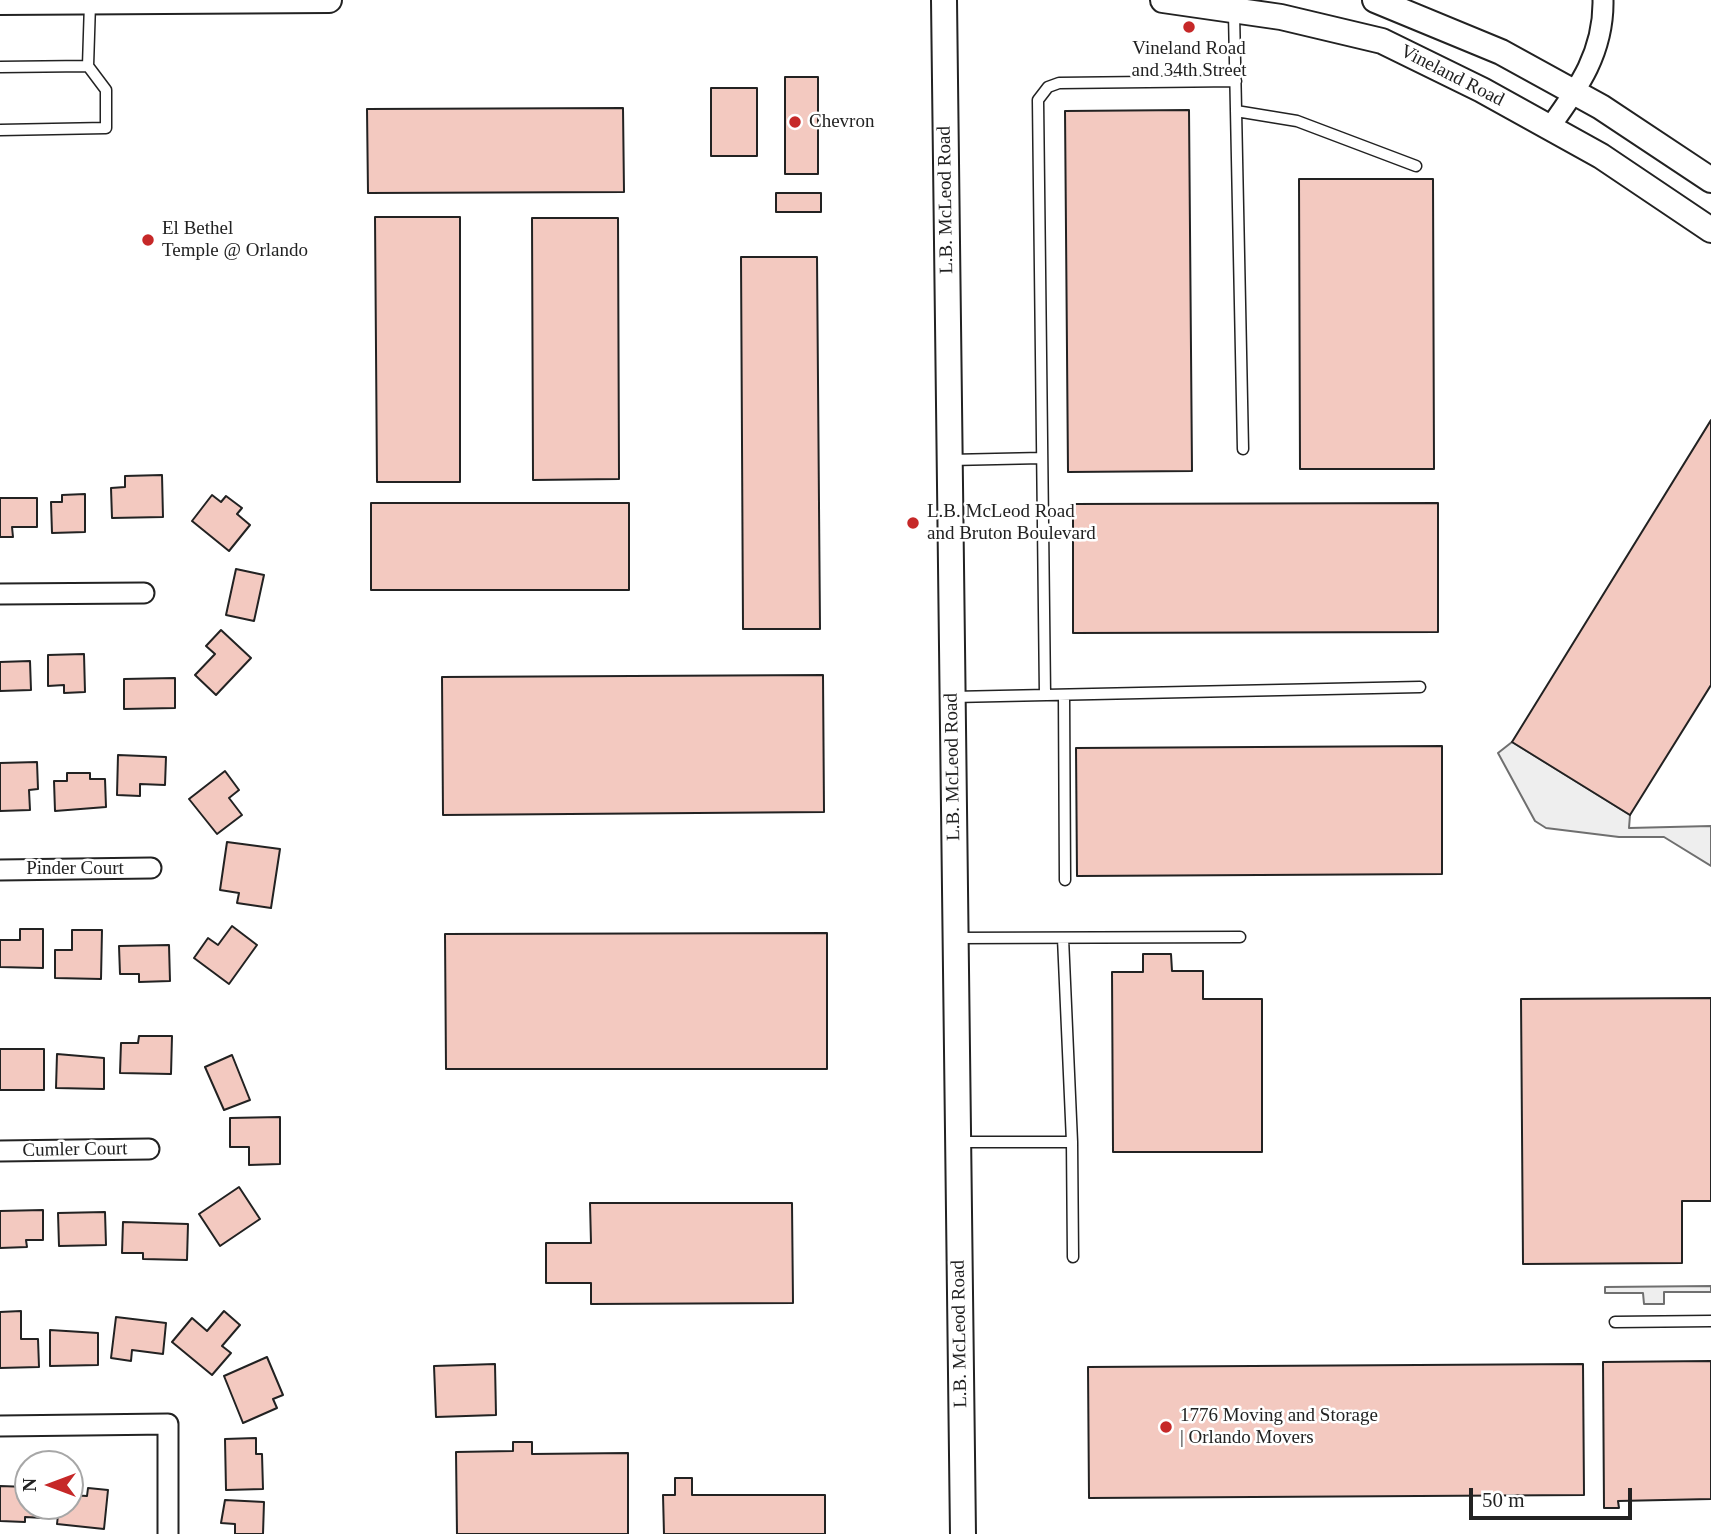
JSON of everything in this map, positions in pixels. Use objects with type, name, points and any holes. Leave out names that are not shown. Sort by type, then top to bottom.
[{"type":"street","points":[[0,2],[329,0]]},
{"type":"street","name":"L.B. McLeod Road","points":[[944,0],[962,1534]]},
{"type":"street","name":"Vineland Road","points":[[1163,0],[1281,17],[1381,41],[1601,156],[1711,230]]},
{"type":"street","name":"Vineland Road","points":[[1375,0],[1501,52],[1575,92],[1711,180]]},
{"type":"street","points":[[1550,127],[1575,92],[1595,57],[1604,25],[1603,0]]},
{"type":"street","points":[[0,594],[144,593]]},
{"type":"street","name":"Pinder Court","points":[[0,870],[151,869]]},
{"type":"street","name":"Cumler Court","points":[[0,1151],[149,1149]]},
{"type":"street","points":[[0,1426],[168,1424],[168,1534]]},
{"type":"lane","points":[[0,130],[106,128],[106,89],[88,66],[90,1]]},
{"type":"lane","points":[[1234,10],[1243,449]]},
{"type":"lane","points":[[0,67],[88,66]]},
{"type":"lane","points":[[1045,695],[1038,100],[1048,87],[1059,82],[1236,81]]},
{"type":"lane","points":[[1236,111],[1297,121],[1416,166]]},
{"type":"lane","points":[[950,460],[1042,458]]},
{"type":"lane","points":[[952,697],[1420,687]]},
{"type":"lane","points":[[1064,695],[1066,880]]},
{"type":"lane","points":[[955,938],[1240,937]]},
{"type":"lane","points":[[1063,938],[1072,1142],[1073,1257]]},
{"type":"lane","points":[[957,1142],[1072,1142]]},
{"type":"lane","points":[[1615,1322],[1711,1321]]},
{"type":"shaded area","points":[[1512,742],[1630,815],[1629,828],[1711,826],[1711,866],[1664,837],[1619,837],[1546,828],[1535,821],[1498,753]]},
{"type":"shaded area","points":[[1711,1286],[1711,1292],[1664,1292],[1664,1304],[1644,1304],[1643,1293],[1605,1293],[1605,1287]]},
{"type":"building","points":[[785,77],[818,77],[818,174],[785,174]]},
{"type":"building","points":[[711,88],[757,88],[757,156],[711,156]]},
{"type":"building","points":[[623,108],[624,192],[368,193],[367,109]]},
{"type":"building","points":[[1189,110],[1192,471],[1068,472],[1065,111]]},
{"type":"building","points":[[1299,179],[1433,179],[1434,469],[1300,469]]},
{"type":"building","points":[[776,193],[821,193],[821,212],[776,212]]},
{"type":"building","points":[[375,217],[460,217],[460,482],[377,482]]},
{"type":"building","points":[[532,218],[618,218],[619,479],[533,480]]},
{"type":"building","points":[[741,257],[817,257],[820,629],[743,629]]},
{"type":"building","points":[[1711,420],[1711,685],[1630,815],[1512,742]]},
{"type":"building","points":[[162,475],[163,517],[112,518],[111,488],[125,487],[125,476]]},
{"type":"building","points":[[85,494],[85,532],[52,533],[51,502],[62,502],[62,495]]},
{"type":"building","points":[[212,495],[221,502],[226,496],[242,508],[237,514],[250,525],[229,551],[192,521]]},
{"type":"building","points":[[0,498],[37,498],[37,527],[12,527],[13,537],[0,537]]},
{"type":"building","points":[[371,503],[629,503],[629,590],[371,590]]},
{"type":"building","points":[[1438,503],[1438,632],[1073,633],[1073,504]]},
{"type":"building","points":[[236,569],[264,575],[254,621],[226,615]]},
{"type":"building","points":[[221,630],[251,658],[216,695],[195,675],[215,654],[206,646]]},
{"type":"building","points":[[84,654],[85,692],[64,693],[64,685],[48,686],[48,655]]},
{"type":"building","points":[[30,661],[31,690],[0,691],[0,662]]},
{"type":"building","points":[[823,675],[824,812],[443,815],[442,677]]},
{"type":"building","points":[[175,678],[175,708],[124,709],[124,679]]},
{"type":"building","points":[[1442,746],[1442,874],[1077,876],[1076,748]]},
{"type":"building","points":[[118,755],[166,757],[165,785],[140,784],[140,796],[117,795]]},
{"type":"building","points":[[37,762],[38,789],[29,790],[30,810],[0,811],[0,763]]},
{"type":"building","points":[[225,771],[239,790],[229,798],[242,815],[217,834],[189,799]]},
{"type":"building","points":[[67,773],[90,773],[90,779],[105,779],[106,807],[55,811],[54,781],[67,781]]},
{"type":"building","points":[[227,842],[280,849],[271,908],[237,903],[239,893],[220,890]]},
{"type":"building","points":[[232,926],[257,945],[229,984],[194,958],[208,938],[218,945]]},
{"type":"building","points":[[20,929],[43,929],[43,968],[0,967],[0,940],[20,940]]},
{"type":"building","points":[[72,930],[102,930],[101,979],[55,978],[55,950],[72,950]]},
{"type":"building","points":[[827,933],[827,1069],[446,1069],[445,934]]},
{"type":"building","points":[[169,945],[170,981],[139,982],[139,974],[120,974],[119,946]]},
{"type":"building","points":[[1143,954],[1171,954],[1172,971],[1203,971],[1203,999],[1262,999],[1262,1152],[1113,1152],[1112,972],[1143,972]]},
{"type":"building","points":[[1711,998],[1711,1201],[1682,1201],[1682,1263],[1523,1264],[1521,999]]},
{"type":"building","points":[[139,1036],[172,1036],[171,1074],[120,1073],[121,1043],[138,1043]]},
{"type":"building","points":[[0,1049],[44,1049],[44,1090],[0,1090]]},
{"type":"building","points":[[57,1054],[104,1058],[104,1089],[56,1088]]},
{"type":"building","points":[[232,1055],[250,1100],[224,1110],[205,1067]]},
{"type":"building","points":[[280,1117],[280,1164],[249,1165],[249,1147],[230,1147],[230,1118]]},
{"type":"building","points":[[239,1187],[260,1219],[220,1246],[199,1214]]},
{"type":"building","points":[[590,1203],[792,1203],[793,1303],[591,1304],[591,1283],[546,1283],[546,1243],[591,1243]]},
{"type":"building","points":[[43,1210],[43,1240],[26,1240],[27,1247],[0,1248],[0,1211]]},
{"type":"building","points":[[105,1212],[106,1245],[59,1246],[58,1213]]},
{"type":"building","points":[[123,1222],[188,1224],[187,1260],[143,1259],[143,1253],[122,1253]]},
{"type":"building","points":[[21,1311],[21,1339],[38,1339],[39,1367],[0,1368],[0,1312]]},
{"type":"building","points":[[224,1311],[240,1325],[222,1346],[231,1353],[212,1375],[172,1342],[192,1318],[207,1331]]},
{"type":"building","points":[[116,1317],[166,1323],[163,1354],[132,1350],[131,1361],[111,1358]]},
{"type":"building","points":[[50,1330],[98,1333],[98,1365],[50,1366]]},
{"type":"building","points":[[267,1357],[283,1395],[273,1399],[277,1408],[243,1423],[224,1376]]},
{"type":"building","points":[[1711,1361],[1711,1499],[1618,1501],[1619,1508],[1604,1508],[1603,1362]]},
{"type":"building","points":[[495,1364],[496,1415],[436,1417],[434,1366]]},
{"type":"building","points":[[1583,1364],[1584,1495],[1089,1498],[1088,1367]]},
{"type":"building","points":[[256,1438],[256,1454],[262,1454],[263,1489],[226,1490],[225,1439]]},
{"type":"building","points":[[513,1442],[532,1442],[532,1454],[628,1453],[628,1534],[457,1534],[456,1452],[513,1451]]},
{"type":"building","points":[[675,1478],[692,1478],[692,1495],[825,1495],[825,1534],[664,1534],[663,1495],[675,1495]]},
{"type":"building","points":[[0,1486],[14,1486],[14,1520],[25,1522],[0,1521]]},
{"type":"building","points":[[88,1488],[108,1490],[104,1529],[57,1524],[57,1520],[84,1520],[84,1496],[87,1496]]},
{"type":"building","points":[[225,1500],[264,1502],[263,1534],[235,1534],[235,1524],[221,1523]]},
{"type":"place","name":"Vineland Road and 34th Street","points":[[1189,27]]},
{"type":"place","name":"Chevron","points":[[795,122]]},
{"type":"place","name":"El Bethel Temple @ Orlando","points":[[148,240]]},
{"type":"place","name":"L.B. McLeod Road and Bruton Boulevard","points":[[913,523]]},
{"type":"place","name":"1776 Moving and Storage | Orlando Movers","points":[[1166,1427]]}]
